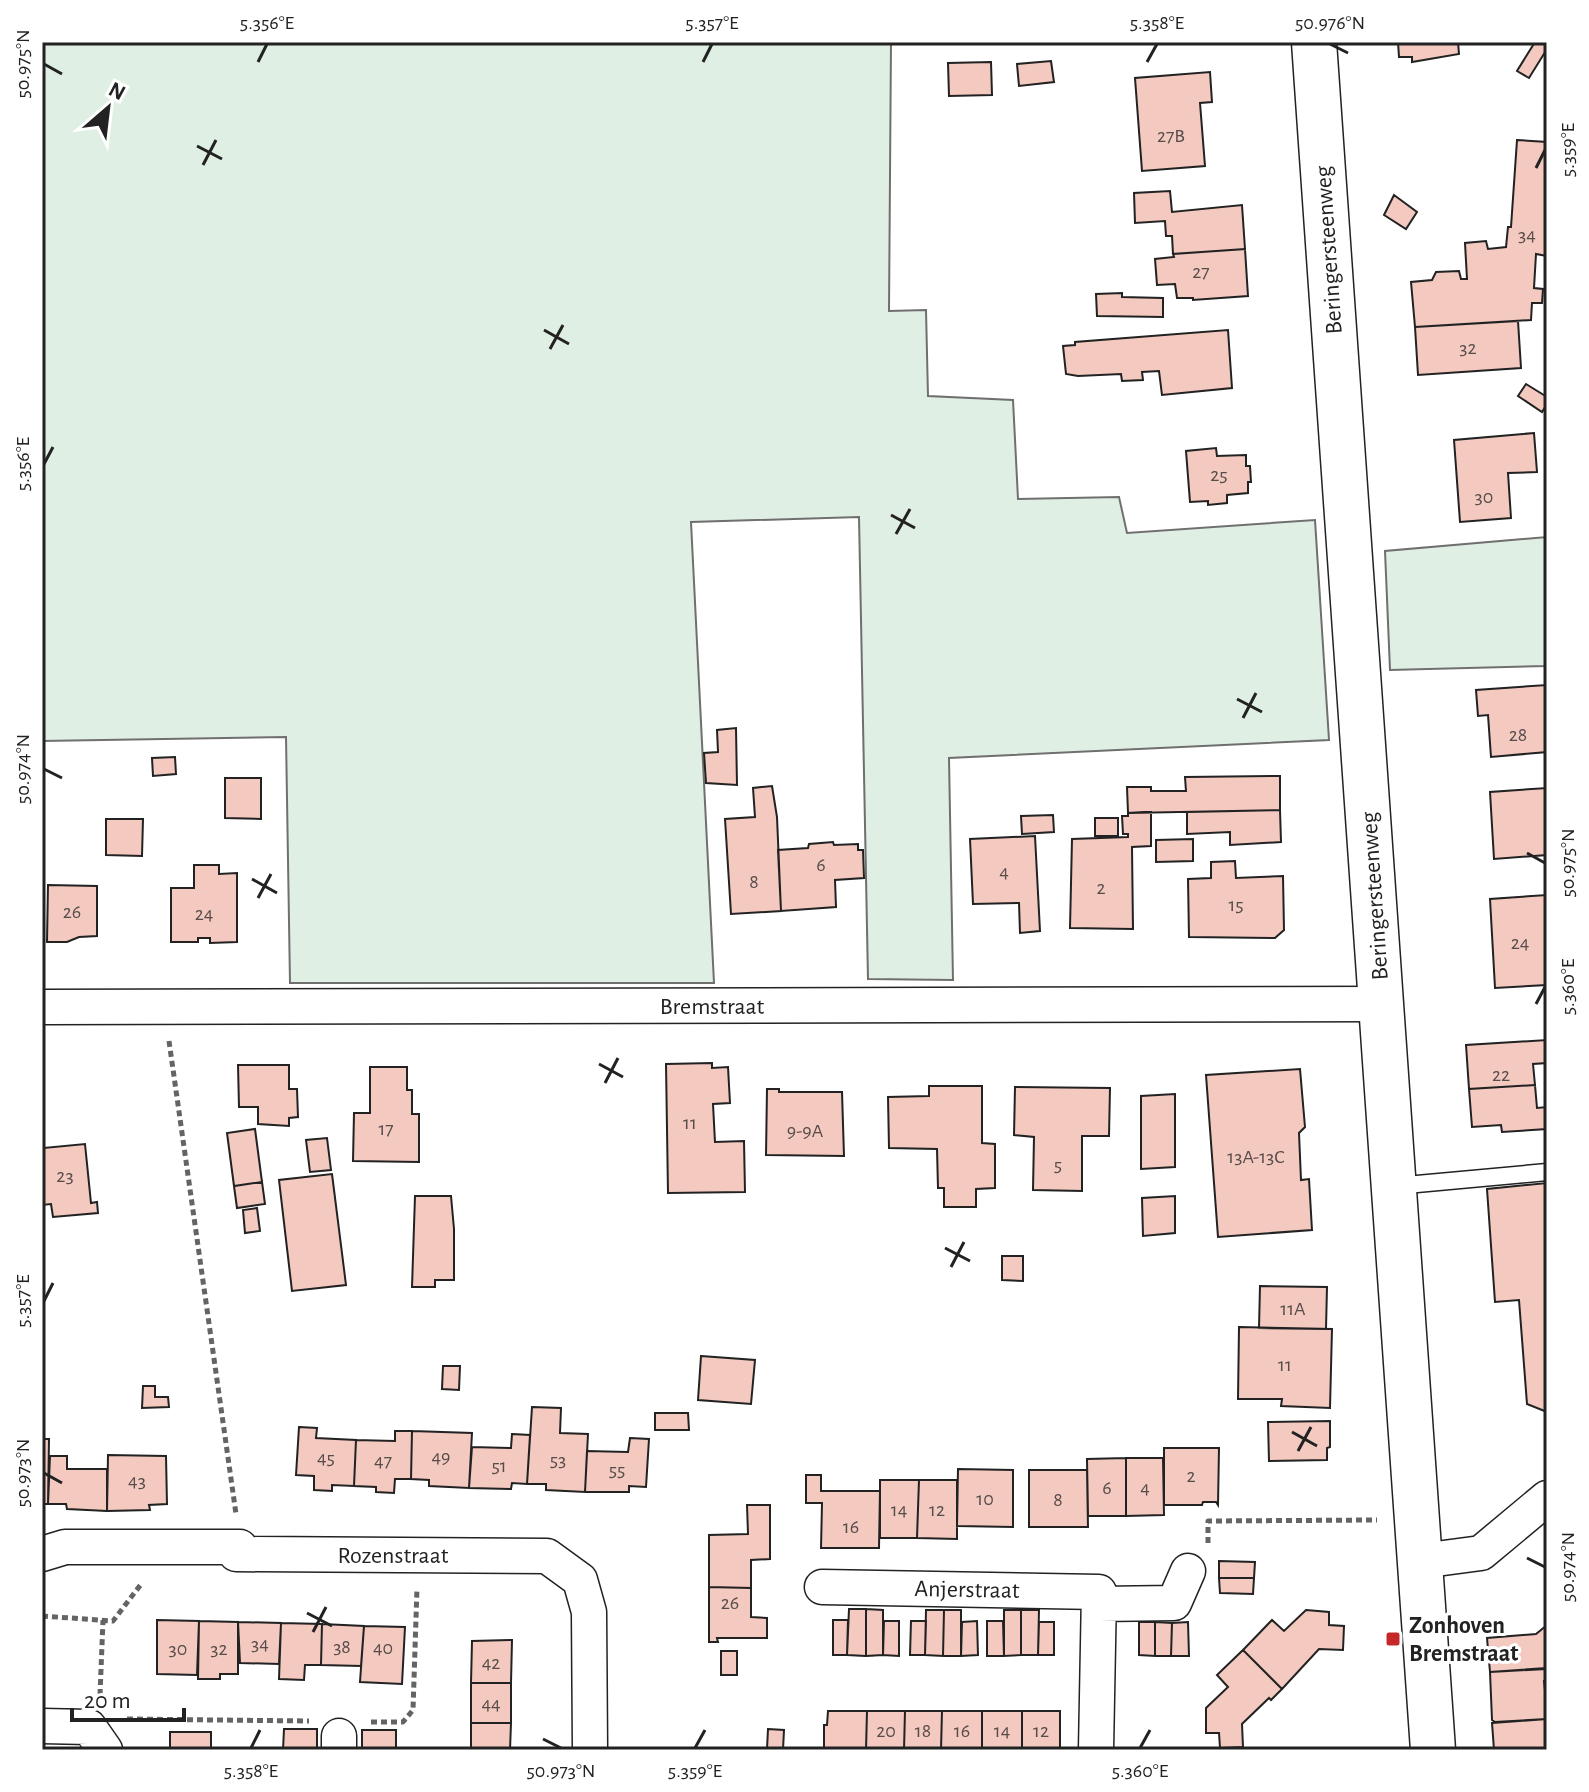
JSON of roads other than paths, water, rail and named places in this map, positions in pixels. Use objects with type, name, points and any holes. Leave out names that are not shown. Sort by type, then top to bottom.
[{"type":"main road","name":"Beringersteenweg","points":[[1314,42],[1433,1750]]},
{"type":"street","name":"Bremstraat","points":[[42,1007],[1382,1004]]},
{"type":"street","points":[[1419,1540],[1481,1553],[1547,1498]]},
{"type":"street","name":"Rozenstraat","points":[[42,1554],[65,1547],[240,1547],[236,1554],[547,1556],[580,1580],[589,1612],[590,1750]]},
{"type":"street","name":"Anjerstraat","points":[[822,1587],[1099,1592],[1099,1604],[1174,1603],[1188,1571]]},
{"type":"street","points":[[1096,1750],[1099,1604]]},
{"type":"street","points":[[42,1726],[98,1732]]},
{"type":"lane","points":[[1394,1186],[1547,1172]]},
{"type":"place","name":"Zonhoven Bremstraat","points":[[1393,1639]]}]
